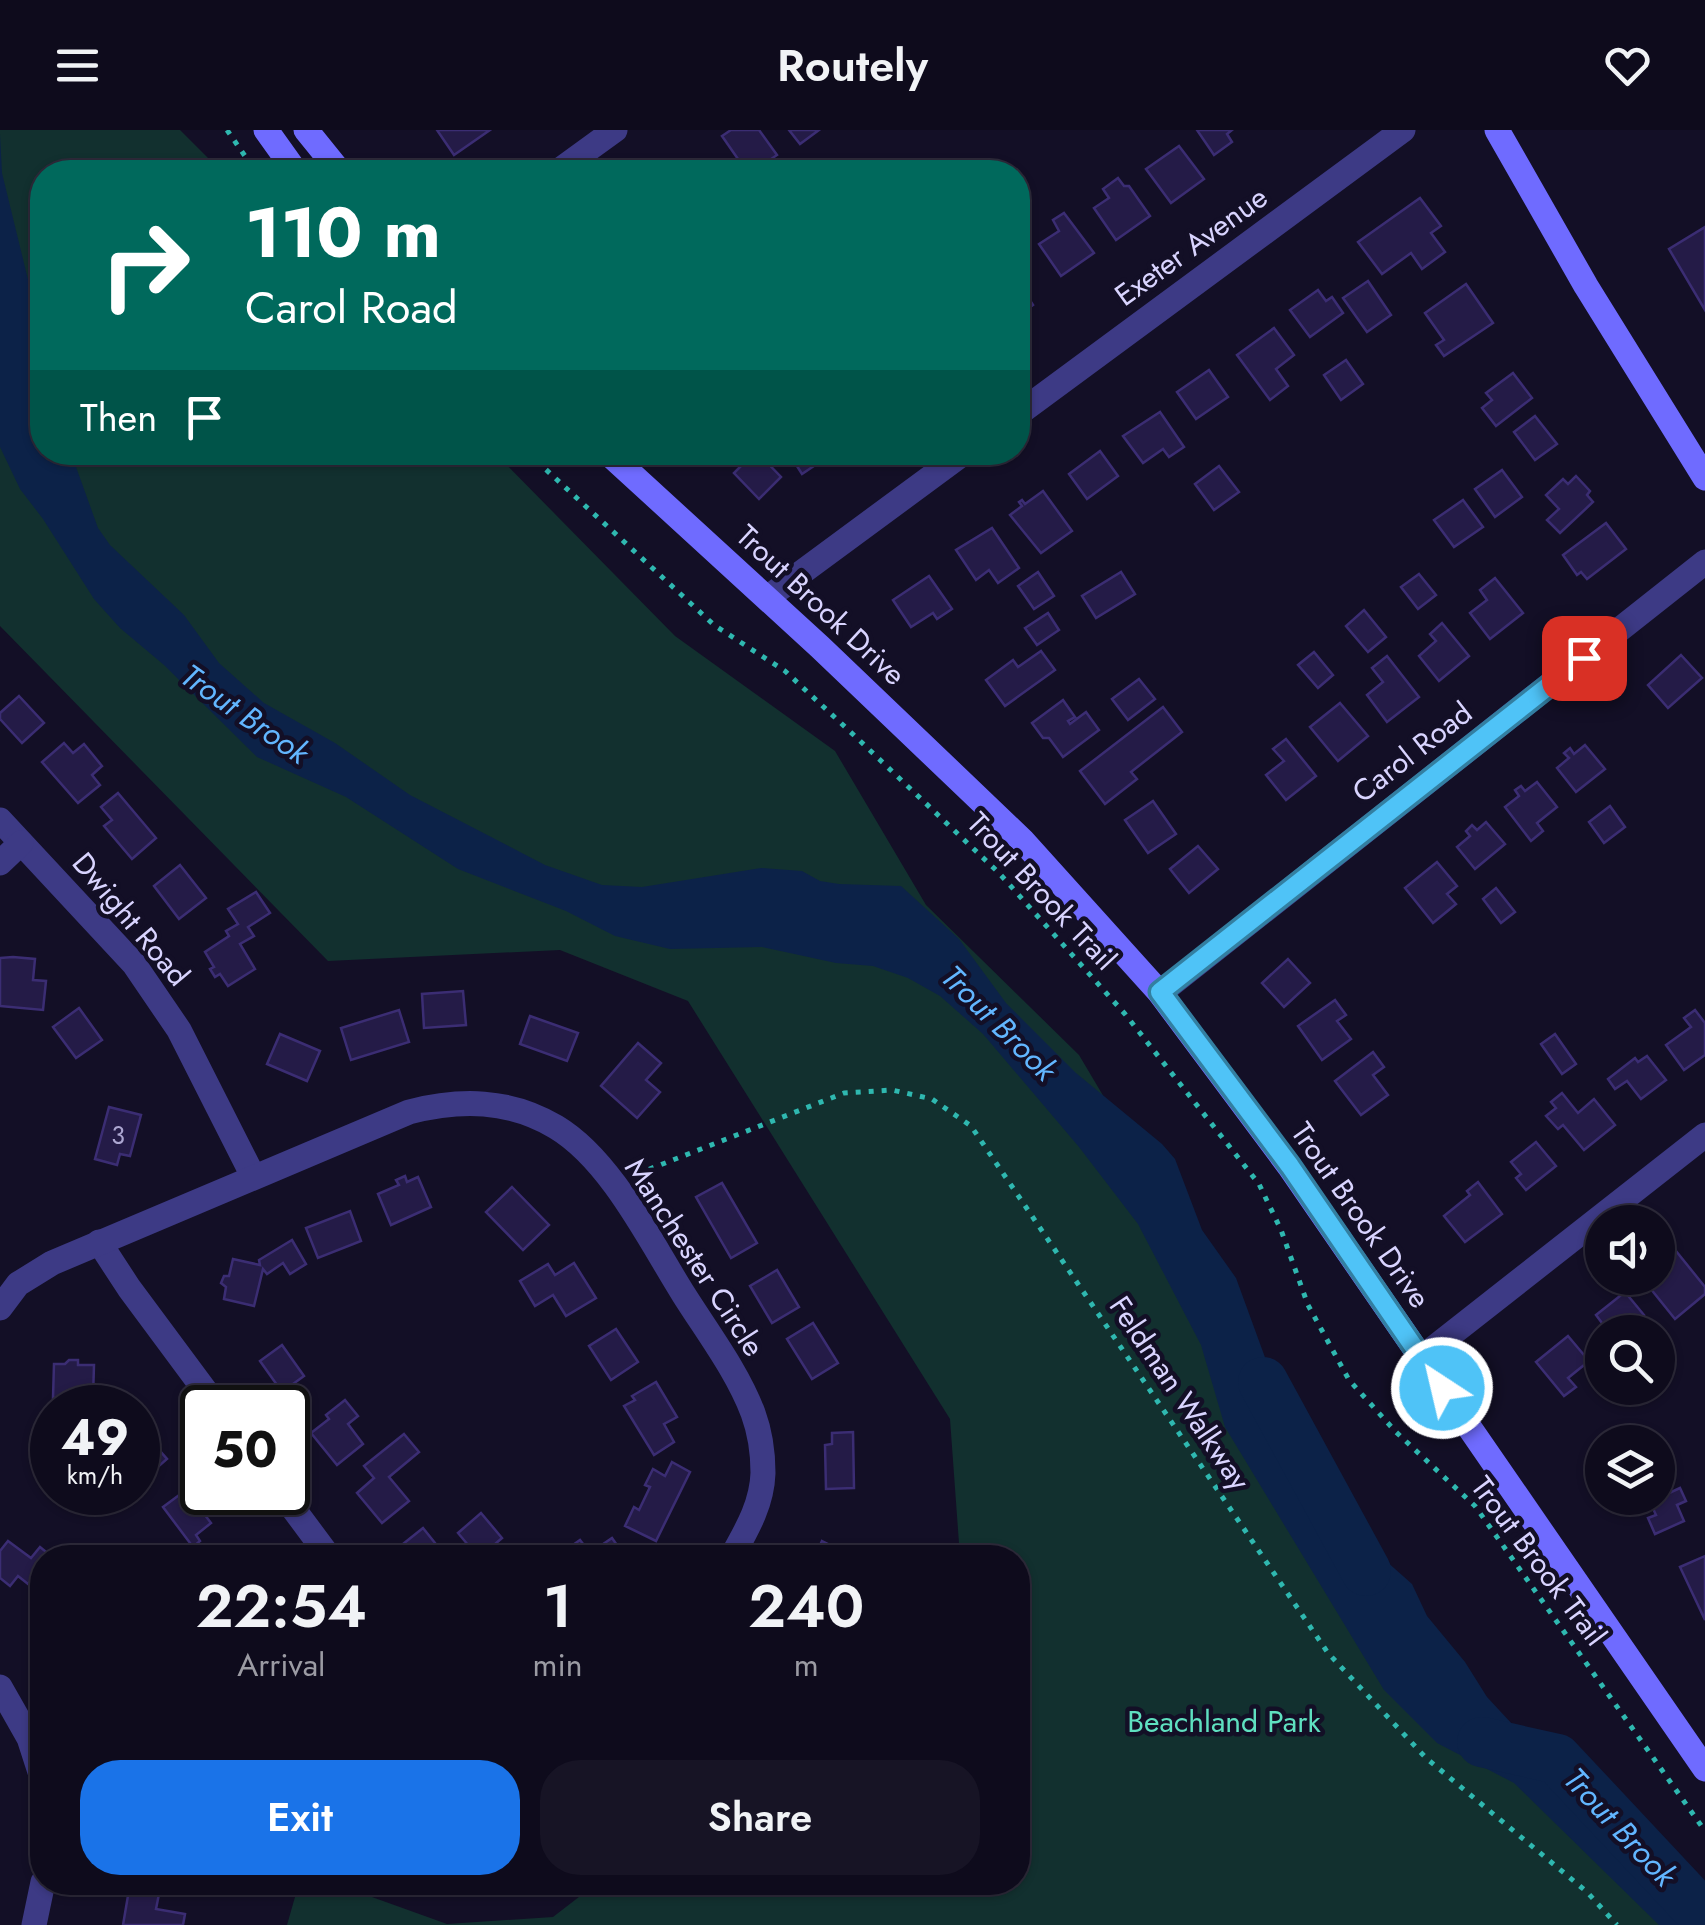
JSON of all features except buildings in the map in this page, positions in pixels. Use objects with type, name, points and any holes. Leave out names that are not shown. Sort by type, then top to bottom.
[{"type":"main road","points":[[266,130],[287,160]]},
{"type":"main road","points":[[306,130],[330,160]]},
{"type":"main road","points":[[1497,130],[1586,286],[1705,478]]},
{"type":"main road","name":"Trout Brook Drive","points":[[621,465],[1022,841],[1160,992],[1290,1166],[1705,1768]]},
{"type":"street","points":[[574,160],[615,130]]},
{"type":"street","name":"Exeter Avenue","points":[[1030,405],[1402,130]]},
{"type":"street","points":[[767,598],[947,465]]},
{"type":"street","name":"Carol Road","points":[[1160,992],[1705,562]]},
{"type":"street","name":"Dwight Road","points":[[0,820],[134,964],[178,1030],[254,1176]]},
{"type":"street","points":[[0,863],[21,843]]},
{"type":"street","name":"Manchester Circle","points":[[0,1308],[18,1284],[34,1272],[368,1128],[436,1105],[494,1104],[526,1112],[558,1128],[582,1147],[613,1183],[732,1371],[753,1414],[762,1451],[760,1496],[736,1545]]},
{"type":"street","points":[[1421,1358],[1705,1135]]},
{"type":"street","points":[[100,1242],[128,1288],[201,1385]]},
{"type":"street","points":[[299,1515],[321,1545]]},
{"type":"street","points":[[0,1687],[30,1741]]},
{"type":"street","points":[[34,1925],[40,1895]]},
{"type":"path","points":[[227,130],[248,160]]},
{"type":"path","name":"Trout Brook Trail","points":[[541,465],[714,626],[784,671],[872,752],[998,873],[1125,1014],[1259,1184],[1281,1230],[1308,1305],[1349,1380],[1396,1432],[1475,1506],[1705,1831]]},
{"type":"path","name":"Feldman Walkway","points":[[638,1174],[844,1093],[892,1090],[932,1099],[972,1126],[1328,1653],[1426,1758],[1586,1892],[1618,1925]]},
{"type":"green space","name":"Beachland Park","points":[[0,130],[180,130],[210,160],[30,160],[30,465],[507,465],[675,636],[835,751],[926,905],[1079,1055],[1365,1537],[1455,1731],[1561,1758],[1705,1910],[1705,1925],[287,1925],[296,1895],[366,1895],[447,1924],[553,1917],[581,1895],[1030,1895],[1030,1545],[959,1545],[950,1419],[688,1001],[560,950],[328,961],[0,626]]},
{"type":"water","points":[[0,134],[2,173],[30,288],[30,465],[75,465],[98,528],[110,545],[184,615],[219,663],[264,703],[335,743],[410,795],[545,865],[602,885],[642,887],[761,868],[802,871],[820,881],[839,884],[901,886],[959,939],[1006,1003],[1076,1073],[1175,1159],[1202,1230],[1236,1278],[1296,1442],[1320,1494],[1359,1537],[1412,1584],[1427,1616],[1465,1662],[1487,1697],[1583,1793],[1629,1830],[1705,1909],[1705,1925],[1659,1925],[1514,1783],[1437,1743],[1384,1690],[1225,1427],[1201,1345],[1138,1224],[983,1034],[940,996],[908,978],[873,966],[836,963],[762,947],[670,949],[615,936],[566,911],[458,869],[346,797],[257,757],[94,599],[20,489],[0,447]]},
{"type":"waterway","name":"Trout Brook","points":[[1263,1382],[1366,1571]]},
{"type":"waterway","name":"Trout Brook","points":[[1482,1742],[1557,1759],[1705,1917]]},
{"type":"route","points":[[1442,1388],[1290,1166],[1160,992],[1584,658]]}]
